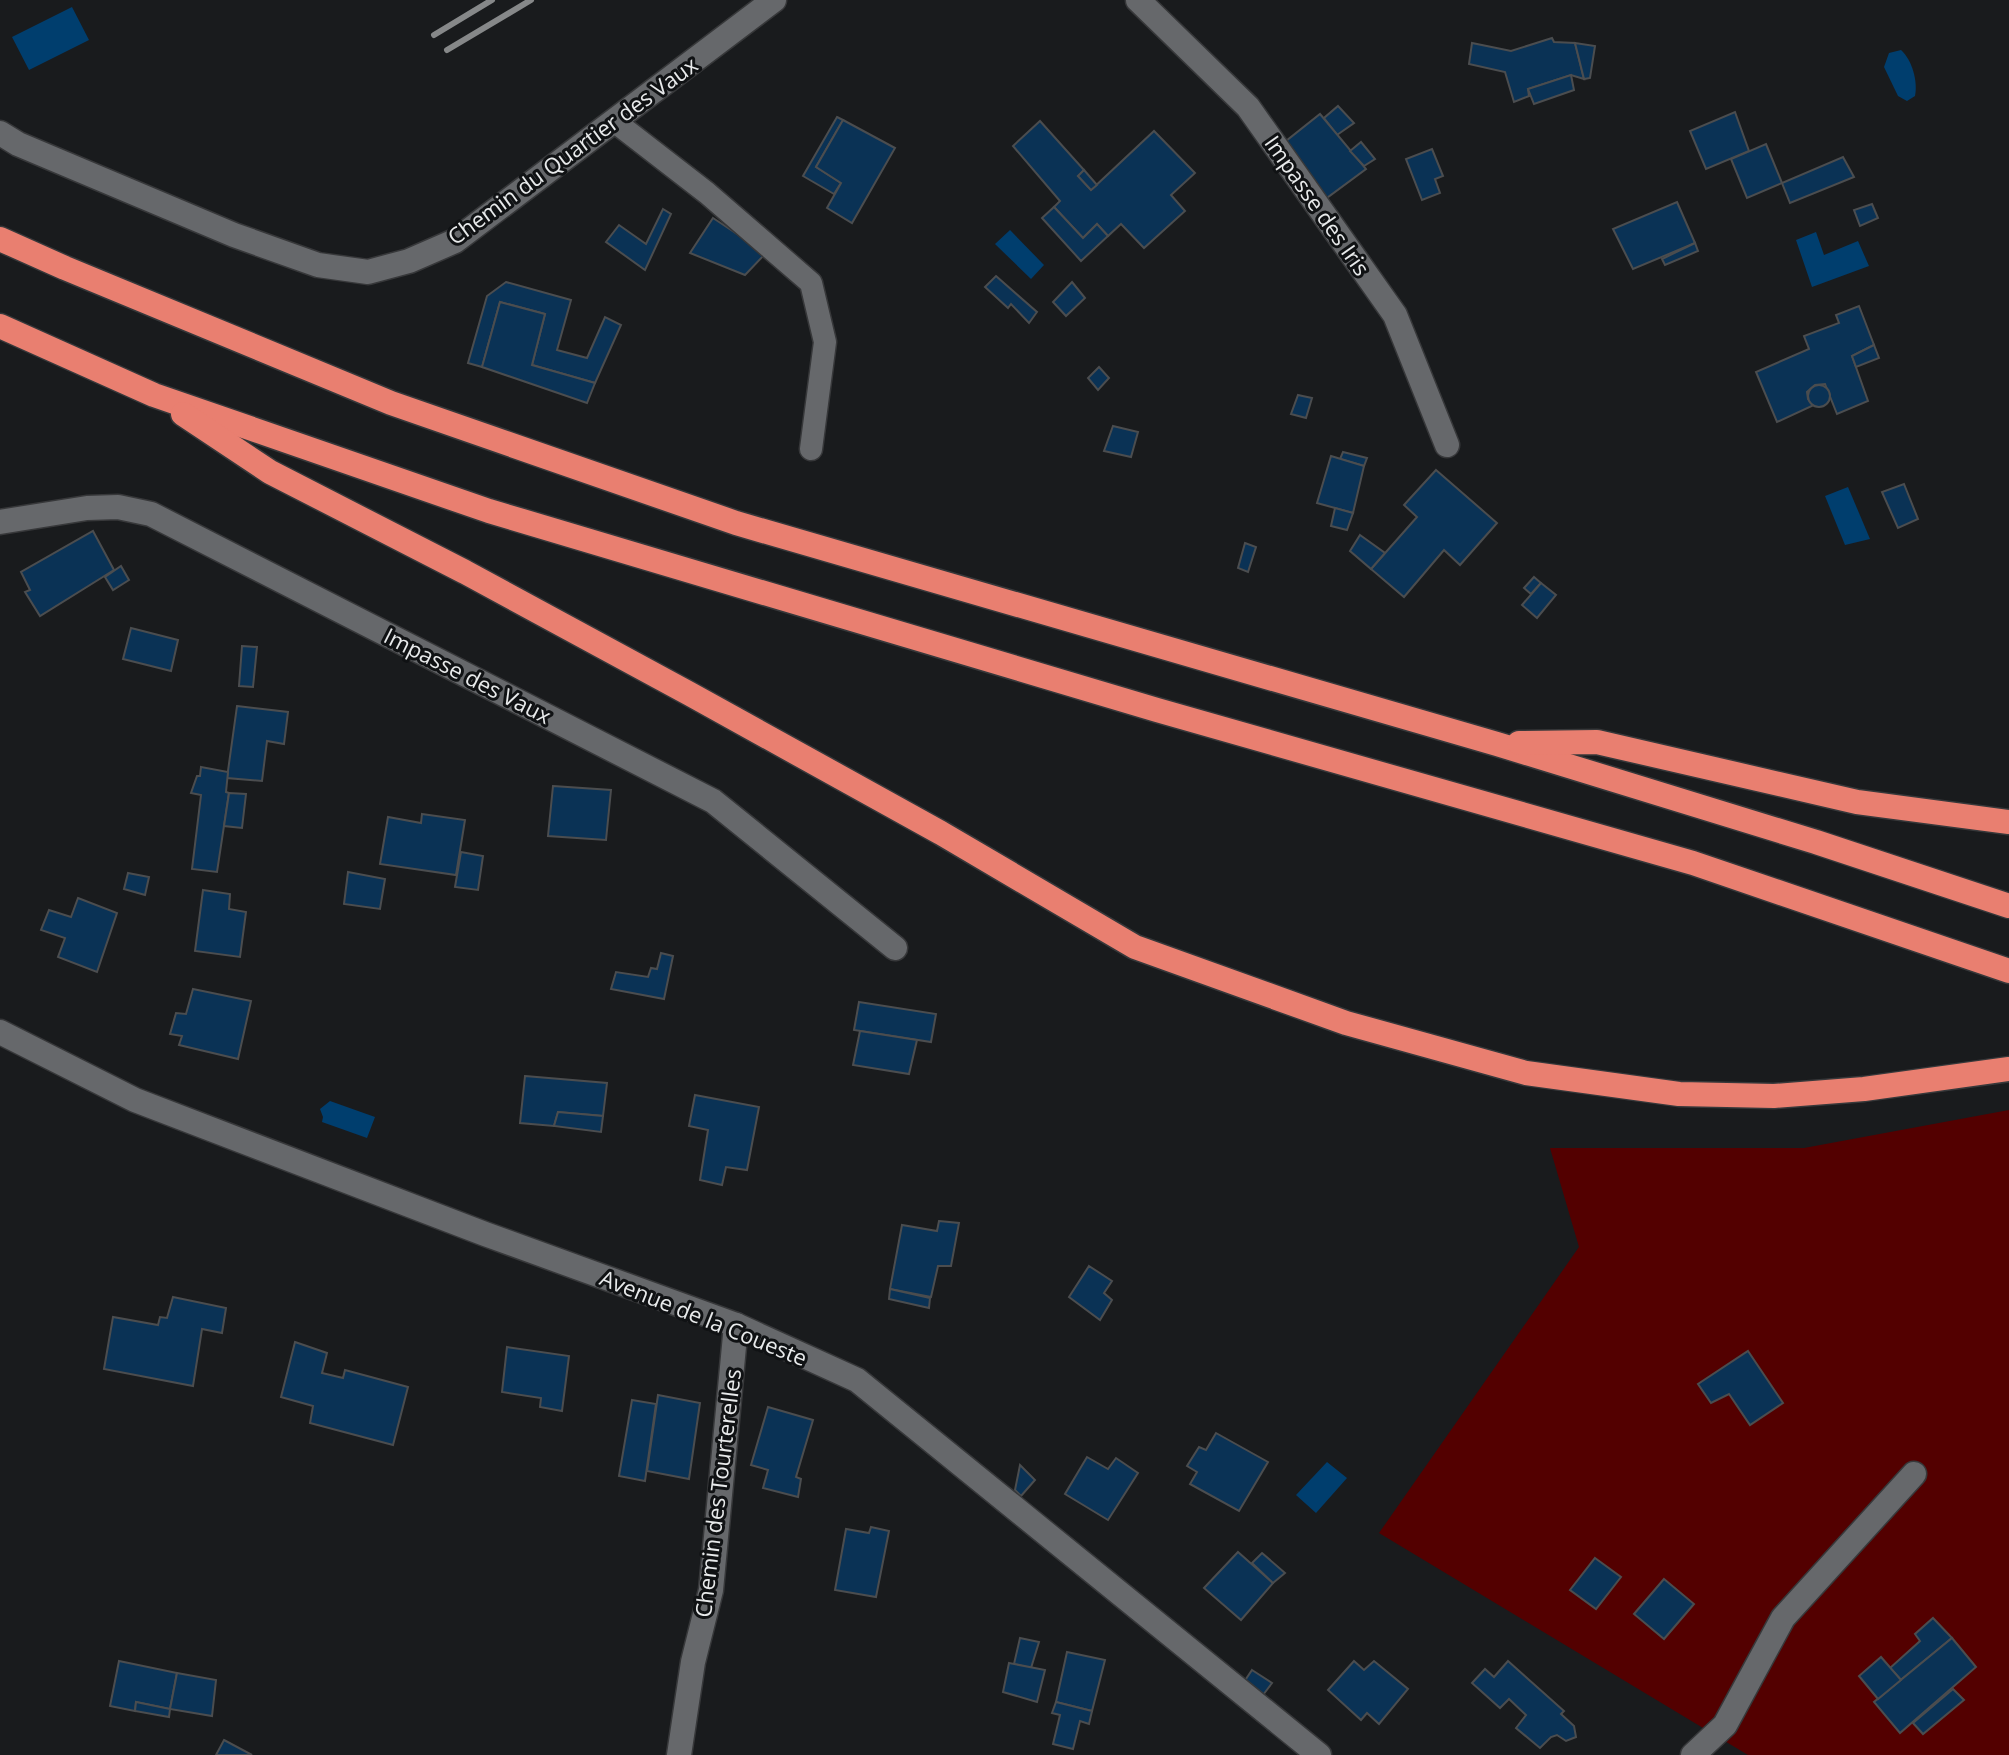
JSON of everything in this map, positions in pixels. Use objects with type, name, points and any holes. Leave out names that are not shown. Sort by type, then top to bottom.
[{"type":"highway","points":[[0,239],[391,403],[736,523],[1497,744],[1816,842],[2009,906]]},
{"type":"highway","points":[[0,326],[154,395],[489,511],[1157,710],[1693,863],[2009,971]]},
{"type":"highway","points":[[154,395],[270,472],[465,572],[664,680],[941,833],[1135,947],[1346,1023],[1526,1073],[1679,1094],[1774,1096],[1864,1089],[2002,1071]]},
{"type":"highway","points":[[1497,744],[1597,742],[1857,802],[2009,822]]},
{"type":"street","name":"Chemin du Quartier des Vaux","points":[[0,133],[18,144],[234,235],[318,265],[368,272],[409,261],[455,241],[774,0]]},
{"type":"street","name":"Impasse des Iris","points":[[1138,0],[1248,107],[1395,315],[1447,445]]},
{"type":"street","name":"Impasse des Vaux","points":[[0,522],[87,508],[118,507],[151,514],[713,801],[895,948]]},
{"type":"street","name":"Avenue de la Coueste","points":[[0,1032],[135,1100],[485,1234],[736,1325],[857,1380],[1319,1755]]},
{"type":"street","name":"Chemin des Tourterelles","points":[[679,1755],[693,1662],[711,1590],[736,1325]]},
{"type":"street","points":[[1693,1755],[1725,1725],[1783,1618],[1914,1474]]},
{"type":"lane","points":[[614,121],[707,193],[811,283],[825,342],[811,449]]},
{"type":"shaded area","points":[[2009,1110],[2009,1755],[1748,1755],[1379,1533],[1579,1247],[1550,1148],[1804,1148]]},
{"type":"water","points":[[72,7],[89,40],[29,70],[12,37]]},
{"type":"water","points":[[1901,50],[1911,65],[1916,84],[1915,96],[1907,101],[1898,96],[1884,67],[1889,53]]},
{"type":"water","points":[[1010,230],[1044,265],[1031,279],[995,244]]},
{"type":"water","points":[[1816,232],[1824,255],[1858,241],[1869,266],[1812,287],[1796,240]]},
{"type":"water","points":[[1848,487],[1870,539],[1845,545],[1825,496]]},
{"type":"water","points":[[330,1101],[375,1117],[367,1138],[322,1122],[320,1109]]},
{"type":"water","points":[[1327,1462],[1347,1478],[1316,1513],[1296,1495]]},
{"type":"building","points":[[1552,38],[1554,42],[1575,43],[1584,79],[1571,75],[1528,89],[1529,96],[1514,102],[1505,72],[1469,64],[1472,43],[1511,51]]},
{"type":"building","points":[[1575,43],[1595,46],[1590,78],[1584,79]]},
{"type":"building","points":[[1571,75],[1574,90],[1534,104],[1528,89]]},
{"type":"building","points":[[1338,106],[1354,123],[1337,135],[1324,118]]},
{"type":"building","points":[[1735,112],[1749,151],[1706,169],[1690,131]]},
{"type":"building","points":[[1320,114],[1366,169],[1324,200],[1281,145]]},
{"type":"building","points":[[837,117],[843,120],[816,167],[841,183],[834,194],[803,176]]},
{"type":"building","points":[[843,120],[895,148],[852,223],[827,208],[841,183],[816,167]]},
{"type":"building","points":[[1040,121],[1084,170],[1078,176],[1091,190],[1154,131],[1195,173],[1171,195],[1185,211],[1144,248],[1121,224],[1108,236],[1097,224],[1083,238],[1054,207],[1060,201],[1013,146]]},
{"type":"building","points":[[1361,142],[1375,159],[1364,166],[1350,151]]},
{"type":"building","points":[[1766,144],[1782,183],[1747,198],[1731,159]]},
{"type":"building","points":[[1432,149],[1443,176],[1435,179],[1440,193],[1422,200],[1406,159]]},
{"type":"building","points":[[1843,157],[1854,177],[1790,203],[1782,183]]},
{"type":"building","points":[[1084,170],[1097,185],[1091,190],[1078,176]]},
{"type":"building","points":[[1677,202],[1695,243],[1633,269],[1613,229]]},
{"type":"building","points":[[1872,204],[1878,218],[1860,226],[1854,210]]},
{"type":"building","points":[[1054,207],[1083,238],[1097,224],[1108,236],[1081,261],[1042,218]]},
{"type":"building","points":[[663,209],[671,214],[645,270],[606,242],[619,225],[646,244]]},
{"type":"building","points":[[713,218],[766,253],[745,275],[690,253]]},
{"type":"building","points":[[1695,243],[1698,251],[1665,265],[1662,259]]},
{"type":"building","points":[[996,276],[1037,312],[1029,323],[1011,304],[1008,308],[985,287]]},
{"type":"building","points":[[506,282],[571,300],[557,350],[587,358],[605,317],[621,325],[595,383],[532,365],[545,314],[500,302],[482,367],[468,363],[487,296]]},
{"type":"building","points":[[1072,282],[1085,298],[1066,316],[1053,302]]},
{"type":"building","points":[[500,302],[545,314],[532,365],[595,383],[587,403],[482,367]]},
{"type":"building","points":[[1859,306],[1874,345],[1852,356],[1868,401],[1837,414],[1825,384],[1815,385],[1807,392],[1808,399],[1814,405],[1777,422],[1756,372],[1809,349],[1804,336],[1839,323],[1836,315]]},
{"type":"building","points":[[1874,345],[1879,358],[1856,367],[1852,356]]},
{"type":"building","points":[[1099,367],[1109,378],[1098,390],[1088,378]]},
{"type":"building","points":[[1819,385],[1827,388],[1830,396],[1827,404],[1819,407],[1811,404],[1808,396],[1811,388]]},
{"type":"building","points":[[1298,395],[1312,398],[1306,418],[1291,414]]},
{"type":"building","points":[[1113,426],[1138,432],[1131,457],[1104,451]]},
{"type":"building","points":[[1343,452],[1367,458],[1364,466],[1340,459]]},
{"type":"building","points":[[1331,456],[1364,466],[1353,513],[1317,503]]},
{"type":"building","points":[[1436,470],[1497,523],[1460,565],[1444,550],[1404,597],[1371,569],[1417,517],[1404,505]]},
{"type":"building","points":[[1904,484],[1918,519],[1898,528],[1882,492]]},
{"type":"building","points":[[1335,508],[1353,513],[1347,530],[1331,526]]},
{"type":"building","points":[[93,531],[114,570],[40,616],[25,592],[30,590],[21,572]]},
{"type":"building","points":[[1360,535],[1385,553],[1371,569],[1350,551]]},
{"type":"building","points":[[1245,543],[1256,547],[1248,572],[1238,568]]},
{"type":"building","points":[[121,566],[129,580],[113,590],[105,577]]},
{"type":"building","points":[[1534,577],[1541,583],[1531,594],[1524,588]]},
{"type":"building","points":[[1541,583],[1556,595],[1537,618],[1522,605]]},
{"type":"building","points":[[131,628],[178,640],[171,671],[123,659]]},
{"type":"building","points":[[242,646],[257,647],[253,687],[239,686]]},
{"type":"building","points":[[237,706],[288,712],[284,744],[267,741],[262,781],[227,778]]},
{"type":"building","points":[[201,767],[228,772],[226,792],[229,793],[217,872],[192,869],[201,795],[191,793]]},
{"type":"building","points":[[553,786],[611,790],[606,840],[548,836]]},
{"type":"building","points":[[229,793],[246,794],[242,828],[224,826]]},
{"type":"building","points":[[422,814],[465,820],[456,875],[380,864],[388,817],[421,823]]},
{"type":"building","points":[[461,852],[483,856],[478,890],[455,887]]},
{"type":"building","points":[[348,872],[385,879],[380,909],[344,904]]},
{"type":"building","points":[[128,873],[149,877],[145,895],[124,889]]},
{"type":"building","points":[[203,890],[230,894],[229,909],[246,912],[240,957],[195,951]]},
{"type":"building","points":[[78,898],[117,913],[97,972],[58,957],[65,938],[41,930],[49,910],[71,917]]},
{"type":"building","points":[[661,953],[673,956],[664,999],[611,989],[616,972],[648,977],[651,968],[657,969]]},
{"type":"building","points":[[193,989],[251,1001],[238,1059],[179,1045],[182,1036],[170,1034],[176,1013],[186,1014]]},
{"type":"building","points":[[859,1002],[936,1014],[931,1042],[854,1030]]},
{"type":"building","points":[[860,1031],[917,1040],[909,1074],[853,1065]]},
{"type":"building","points":[[525,1076],[607,1083],[603,1116],[558,1112],[554,1126],[520,1123]]},
{"type":"building","points":[[695,1095],[759,1107],[747,1170],[726,1167],[722,1185],[700,1180],[708,1130],[689,1126]]},
{"type":"building","points":[[558,1112],[603,1116],[601,1132],[554,1126]]},
{"type":"building","points":[[939,1221],[959,1223],[951,1266],[938,1266],[931,1297],[890,1289],[902,1225],[937,1231]]},
{"type":"building","points":[[1089,1266],[1112,1281],[1104,1293],[1112,1300],[1100,1320],[1069,1297]]},
{"type":"building","points":[[890,1289],[930,1298],[929,1308],[889,1299]]},
{"type":"building","points":[[173,1297],[226,1308],[222,1333],[202,1329],[193,1386],[104,1369],[113,1317],[158,1325],[160,1317],[167,1318]]},
{"type":"building","points":[[295,1342],[327,1353],[322,1373],[343,1378],[345,1370],[408,1387],[393,1445],[310,1423],[313,1406],[281,1397]]},
{"type":"building","points":[[507,1347],[569,1356],[562,1411],[540,1407],[541,1398],[502,1392]]},
{"type":"building","points":[[1748,1351],[1783,1403],[1750,1425],[1729,1394],[1711,1403],[1698,1384]]},
{"type":"building","points":[[658,1395],[700,1403],[689,1479],[647,1471]]},
{"type":"building","points":[[632,1400],[656,1404],[645,1481],[619,1476]]},
{"type":"building","points":[[768,1407],[813,1420],[796,1477],[801,1479],[798,1497],[763,1488],[768,1470],[751,1465]]},
{"type":"building","points":[[1216,1433],[1268,1462],[1239,1511],[1190,1484],[1197,1472],[1187,1466],[1199,1447],[1206,1450]]},
{"type":"building","points":[[1087,1457],[1108,1469],[1116,1458],[1138,1473],[1108,1520],[1065,1494]]},
{"type":"building","points":[[1020,1465],[1035,1480],[1021,1496],[1015,1490]]},
{"type":"building","points":[[871,1527],[889,1531],[876,1597],[835,1590],[846,1529],[869,1533]]},
{"type":"building","points":[[1238,1552],[1273,1583],[1241,1620],[1204,1588]]},
{"type":"building","points":[[1262,1553],[1285,1573],[1273,1583],[1252,1563]]},
{"type":"building","points":[[1595,1558],[1621,1577],[1596,1609],[1570,1590]]},
{"type":"building","points":[[1664,1579],[1694,1604],[1664,1639],[1634,1614]]},
{"type":"building","points":[[1933,1618],[1952,1638],[1901,1680],[1890,1668],[1920,1641],[1915,1634]]},
{"type":"building","points":[[1020,1638],[1039,1642],[1031,1668],[1014,1664]]},
{"type":"building","points":[[1952,1638],[1976,1667],[1900,1733],[1874,1702]]},
{"type":"building","points":[[1067,1652],[1105,1660],[1092,1711],[1056,1702]]},
{"type":"building","points":[[1881,1657],[1901,1680],[1878,1699],[1859,1676]]},
{"type":"building","points":[[119,1661],[177,1673],[170,1709],[136,1702],[135,1711],[110,1706]]},
{"type":"building","points":[[1354,1661],[1364,1670],[1374,1661],[1408,1689],[1379,1724],[1367,1713],[1361,1720],[1328,1690]]},
{"type":"building","points":[[1508,1661],[1564,1711],[1561,1714],[1574,1726],[1576,1737],[1566,1741],[1557,1735],[1540,1748],[1516,1728],[1526,1715],[1509,1699],[1500,1708],[1472,1683],[1485,1669],[1494,1677]]},
{"type":"building","points":[[1009,1663],[1045,1670],[1037,1702],[1003,1692]]},
{"type":"building","points":[[1252,1670],[1272,1683],[1263,1695],[1244,1682]]},
{"type":"building","points":[[177,1673],[216,1680],[212,1716],[170,1709]]},
{"type":"building","points":[[1953,1689],[1964,1700],[1923,1734],[1913,1723]]},
{"type":"building","points":[[136,1702],[170,1709],[169,1717],[135,1711]]},
{"type":"building","points":[[1056,1702],[1092,1711],[1089,1724],[1080,1721],[1073,1749],[1053,1744],[1060,1715],[1052,1713]]},
{"type":"building","points":[[224,1740],[252,1755],[216,1755]]},
{"type":"railway","points":[[434,35],[492,0]]},
{"type":"railway","points":[[447,50],[531,0]]}]
